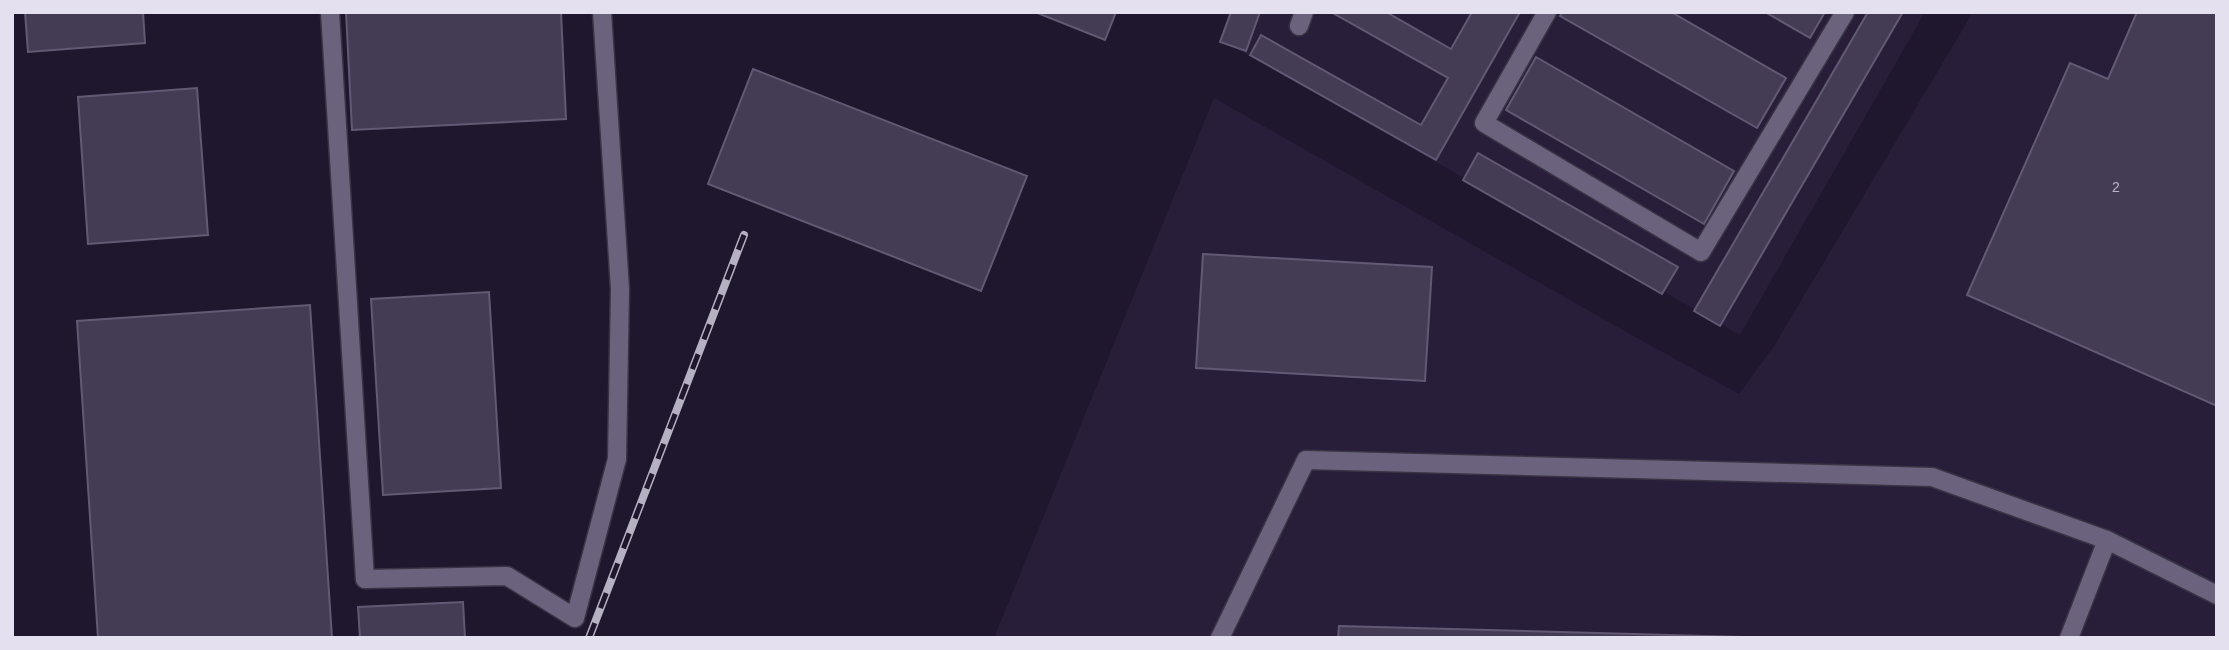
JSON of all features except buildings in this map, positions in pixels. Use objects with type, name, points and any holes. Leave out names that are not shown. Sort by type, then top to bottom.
[{"type":"street","points":[[330,12],[365,579],[507,576],[575,618],[617,459],[620,289],[602,12]]},
{"type":"street","points":[[1547,12],[1484,123],[1701,251],[1845,12]]},
{"type":"street","points":[[1220,638],[1306,460],[1932,477],[2107,540],[2217,595]]},
{"type":"street","points":[[2069,638],[2107,540]]},
{"type":"shaded area","points":[[1241,12],[1925,12],[1740,335],[1232,46]]},
{"type":"shaded area","points":[[1973,12],[2217,12],[2217,638],[994,638],[1214,98],[1739,394],[1774,346]]},
{"type":"railway","points":[[589,638],[744,235]]}]
